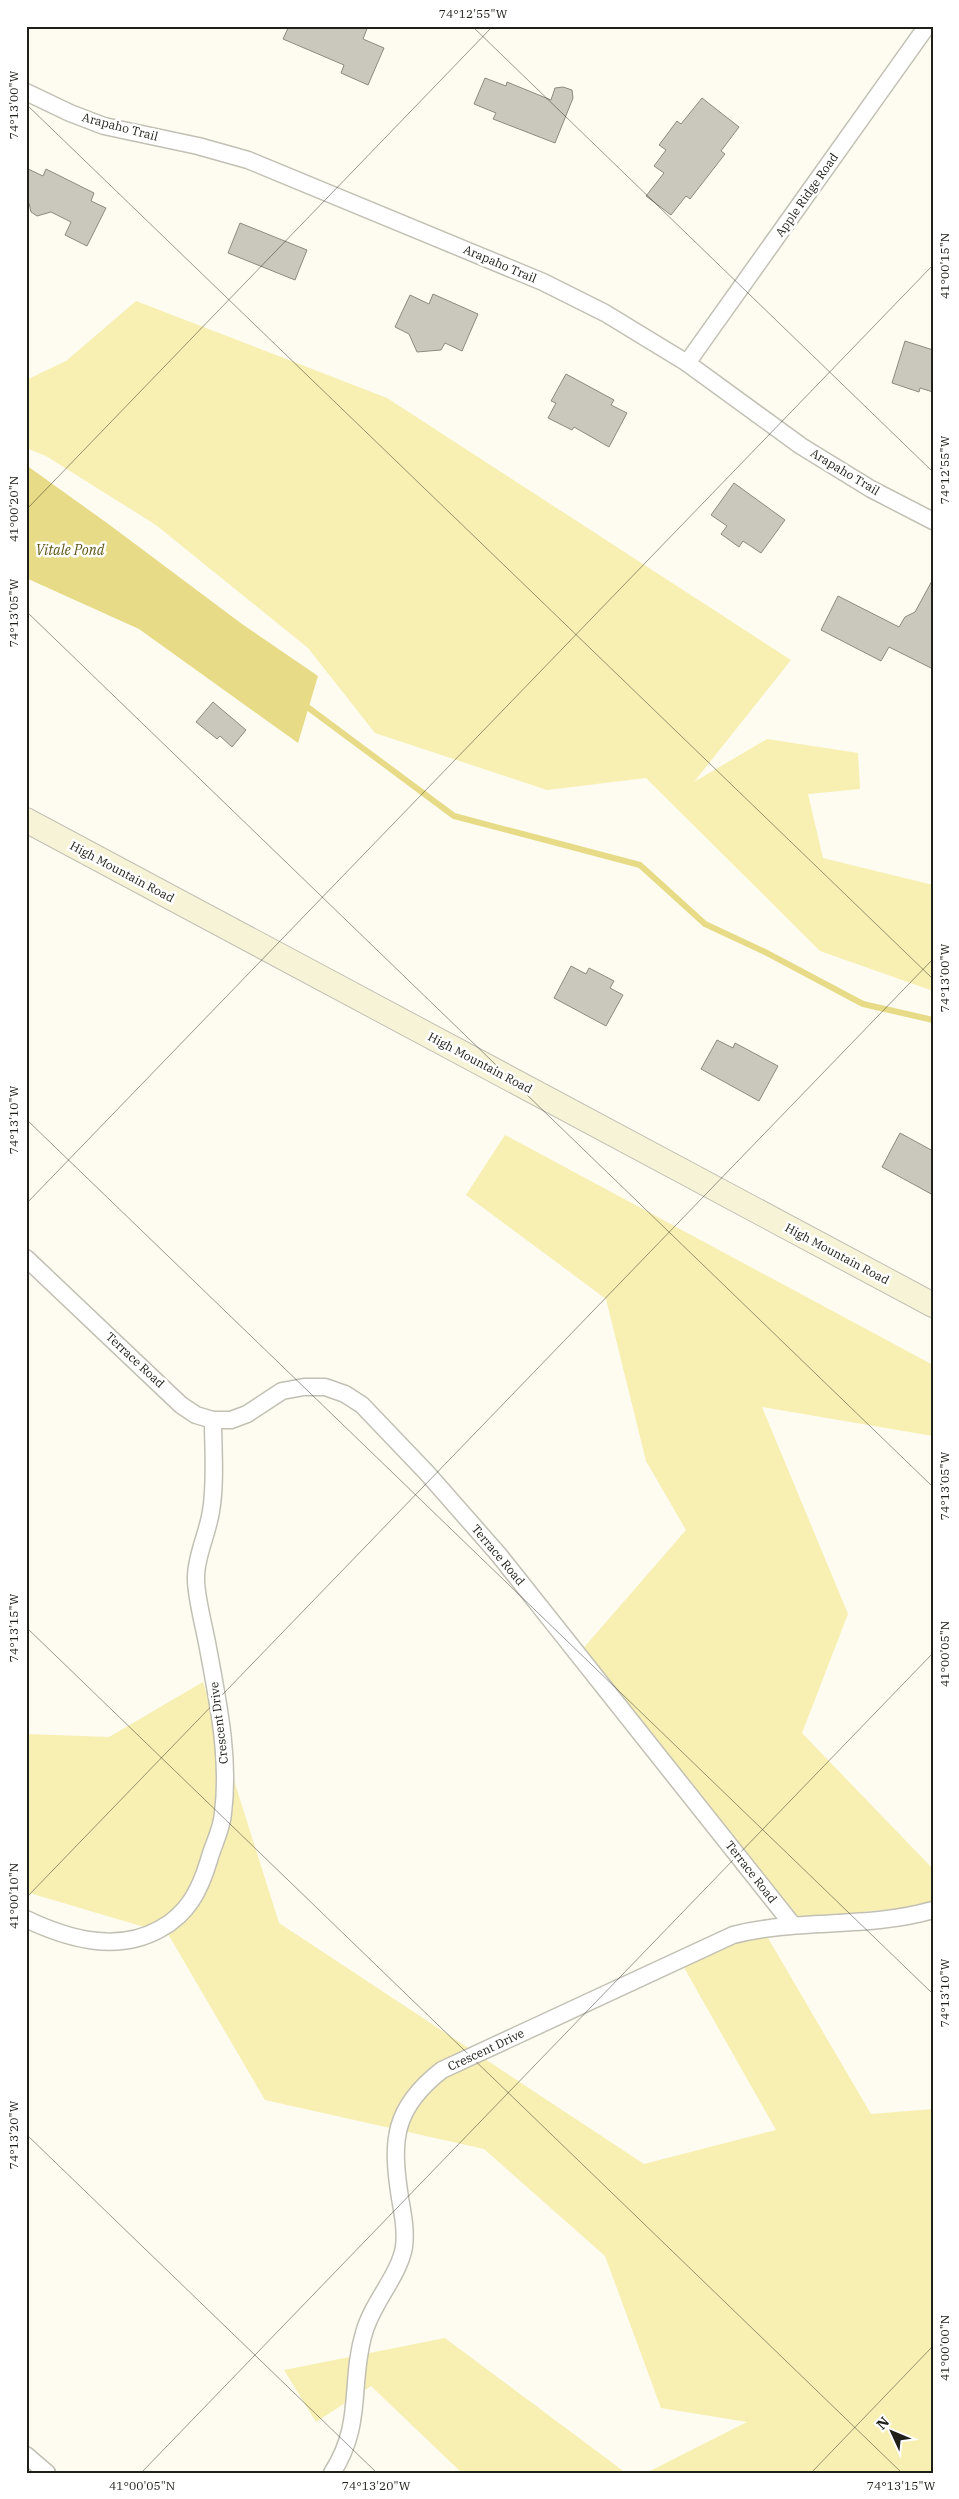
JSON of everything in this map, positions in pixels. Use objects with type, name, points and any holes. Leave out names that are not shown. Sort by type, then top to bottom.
[{"type":"main road","name":"High Mountain Road","points":[[26,820],[933,1305]]},
{"type":"street","name":"Apple Ridge Road","points":[[687,363],[927,26]]},
{"type":"street","name":"Arapaho Trail","points":[[26,92],[70,113],[104,126],[198,146],[248,160],[543,282],[605,313],[687,363],[802,446],[871,489],[933,521]]},
{"type":"street","name":"Terrace Road","points":[[26,1258],[182,1405],[196,1415],[214,1420],[231,1420],[247,1414],[282,1391],[304,1387],[325,1388],[345,1394],[362,1405],[428,1473],[499,1555],[792,1924]]},
{"type":"street","name":"Crescent Drive","points":[[26,1919],[48,1930],[78,1938],[106,1942],[130,1940],[160,1930],[185,1911],[198,1893],[206,1873],[223,1815],[224,1778],[220,1713],[196,1577],[211,1510],[214,1420]]},
{"type":"street","points":[[792,1924],[894,1920],[933,1910]]},
{"type":"street","name":"Crescent Drive","points":[[332,2473],[350,2435],[357,2368],[363,2334],[375,2304],[397,2266],[404,2249],[405,2231],[395,2165],[396,2141],[402,2117],[413,2097],[442,2070],[724,1940],[764,1927],[792,1924]]},
{"type":"street","points":[[26,2455],[47,2473]]},
{"type":"shaded area","points":[[136,301],[387,398],[791,660],[694,782],[767,739],[858,753],[860,789],[808,794],[823,858],[933,885],[933,991],[820,951],[646,778],[547,790],[375,733],[308,648],[156,525],[46,456],[26,448],[26,380],[66,361]]},
{"type":"shaded area","points":[[505,1135],[933,1365],[933,1436],[762,1407],[848,1614],[802,1733],[933,1869],[933,1917],[926,1905],[800,1919],[580,1652],[686,1530],[646,1461],[606,1299],[466,1195]]},
{"type":"shaded area","points":[[203,1682],[279,1923],[644,2164],[776,2130],[682,1964],[758,1921],[871,2114],[933,2109],[933,2473],[646,2473],[747,2422],[661,2408],[605,2256],[484,2149],[265,2100],[168,1934],[26,1892],[26,1734],[109,1737]]},
{"type":"shaded area","points":[[445,2338],[626,2473],[462,2473],[371,2386],[316,2422],[284,2370]]},
{"type":"water","name":"Vitale Pond","points":[[26,465],[242,624],[318,676],[298,743],[139,629],[26,578]]},
{"type":"building","points":[[289,26],[368,26],[363,39],[384,48],[368,85],[341,73],[344,65],[283,39]]},
{"type":"building","points":[[485,78],[506,86],[507,82],[551,100],[555,88],[563,87],[572,90],[573,98],[555,143],[493,119],[496,113],[474,104]]},
{"type":"building","points":[[702,98],[739,127],[721,151],[725,154],[690,199],[686,196],[671,215],[646,196],[664,173],[654,166],[666,150],[659,145],[677,121],[681,124]]},
{"type":"building","points":[[26,168],[43,176],[46,169],[94,193],[91,201],[106,208],[87,246],[65,235],[71,222],[51,212],[37,216],[31,212],[29,203],[26,202]]},
{"type":"building","points":[[240,223],[307,250],[295,280],[228,253]]},
{"type":"building","points":[[433,294],[478,314],[462,351],[445,343],[441,350],[417,352],[409,334],[395,327],[410,295],[429,304]]},
{"type":"building","points":[[905,341],[933,350],[933,392],[920,388],[919,392],[892,383]]},
{"type":"building","points":[[566,374],[614,400],[611,405],[627,413],[609,447],[574,427],[572,430],[548,418],[556,403],[551,401]]},
{"type":"building","points":[[734,483],[785,520],[761,553],[743,541],[739,547],[721,534],[727,526],[711,515]]},
{"type":"building","points":[[933,579],[933,669],[889,647],[881,661],[821,630],[838,596],[899,627],[905,617],[915,612]]},
{"type":"building","points":[[213,702],[246,730],[232,747],[220,736],[217,739],[196,722]]},
{"type":"building","points":[[571,966],[586,974],[589,968],[614,981],[610,988],[623,995],[606,1026],[554,998]]},
{"type":"building","points":[[717,1040],[733,1048],[735,1043],[778,1066],[759,1101],[701,1069]]},
{"type":"building","points":[[900,1133],[933,1151],[933,1195],[882,1167]]},
{"type":"waterway","points":[[302,703],[454,816],[640,865],[705,924],[763,951],[863,1004],[933,1020]]}]
